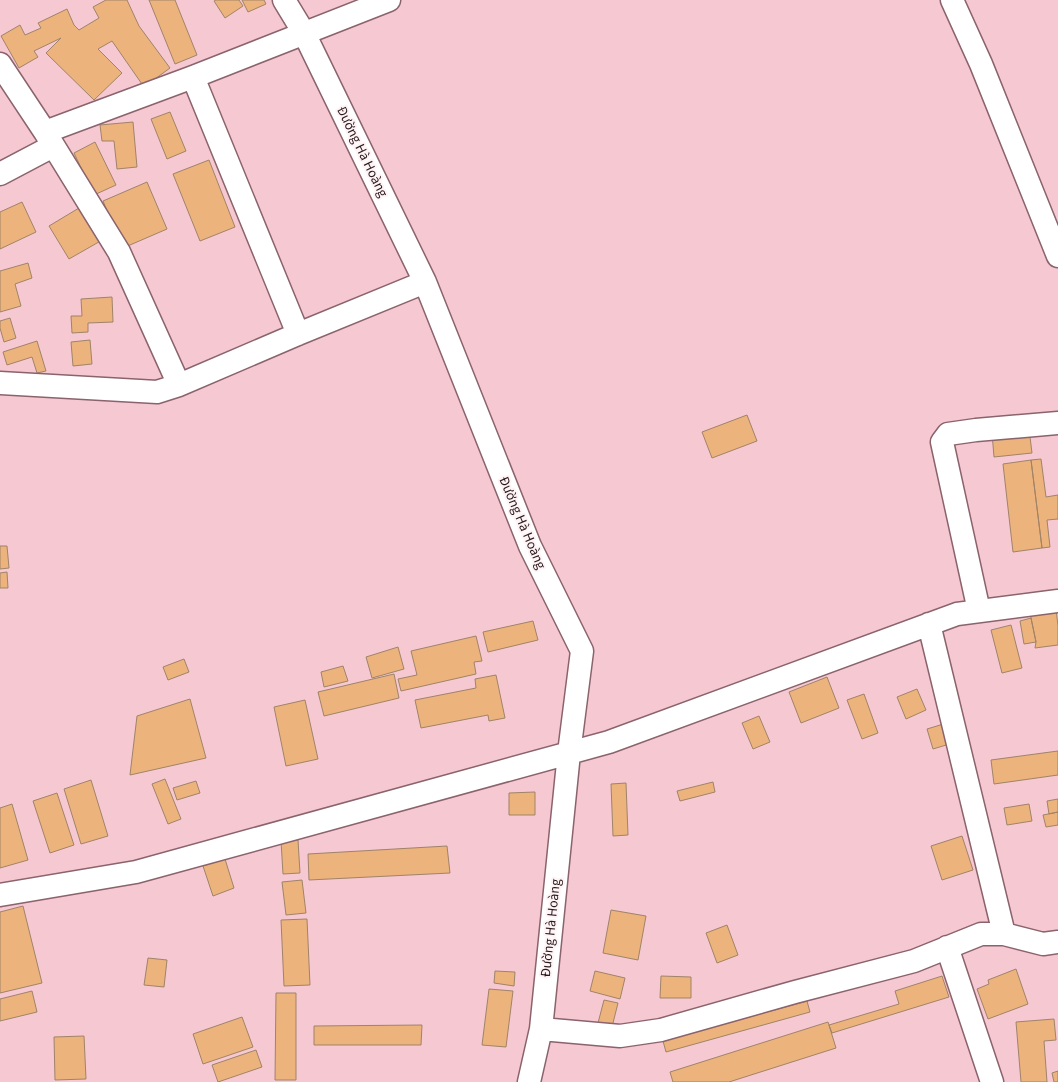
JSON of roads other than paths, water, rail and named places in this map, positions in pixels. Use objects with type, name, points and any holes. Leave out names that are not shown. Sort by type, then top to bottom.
[{"type":"street","name":"Đường Hà Hoàng","points":[[284,0],[304,33],[425,282],[530,546],[582,651],[569,753],[541,1029],[529,1082]]},
{"type":"street","points":[[0,174],[49,139],[193,77],[389,0]]},
{"type":"street","points":[[952,0],[981,64],[1058,256]]},
{"type":"street","points":[[0,64],[119,252],[179,385]]},
{"type":"street","points":[[193,77],[298,334]]},
{"type":"street","points":[[0,383],[157,392],[179,385],[425,282]]},
{"type":"street","points":[[979,611],[942,442],[948,434],[1058,423]]},
{"type":"street","points":[[0,895],[136,872],[609,742],[957,614],[1058,601]]},
{"type":"street","points":[[929,624],[1004,934]]},
{"type":"street","points":[[541,1029],[620,1036],[661,1030],[914,961],[981,934],[1004,934],[1043,944],[1058,942]]},
{"type":"street","points":[[947,947],[992,1082]]}]
